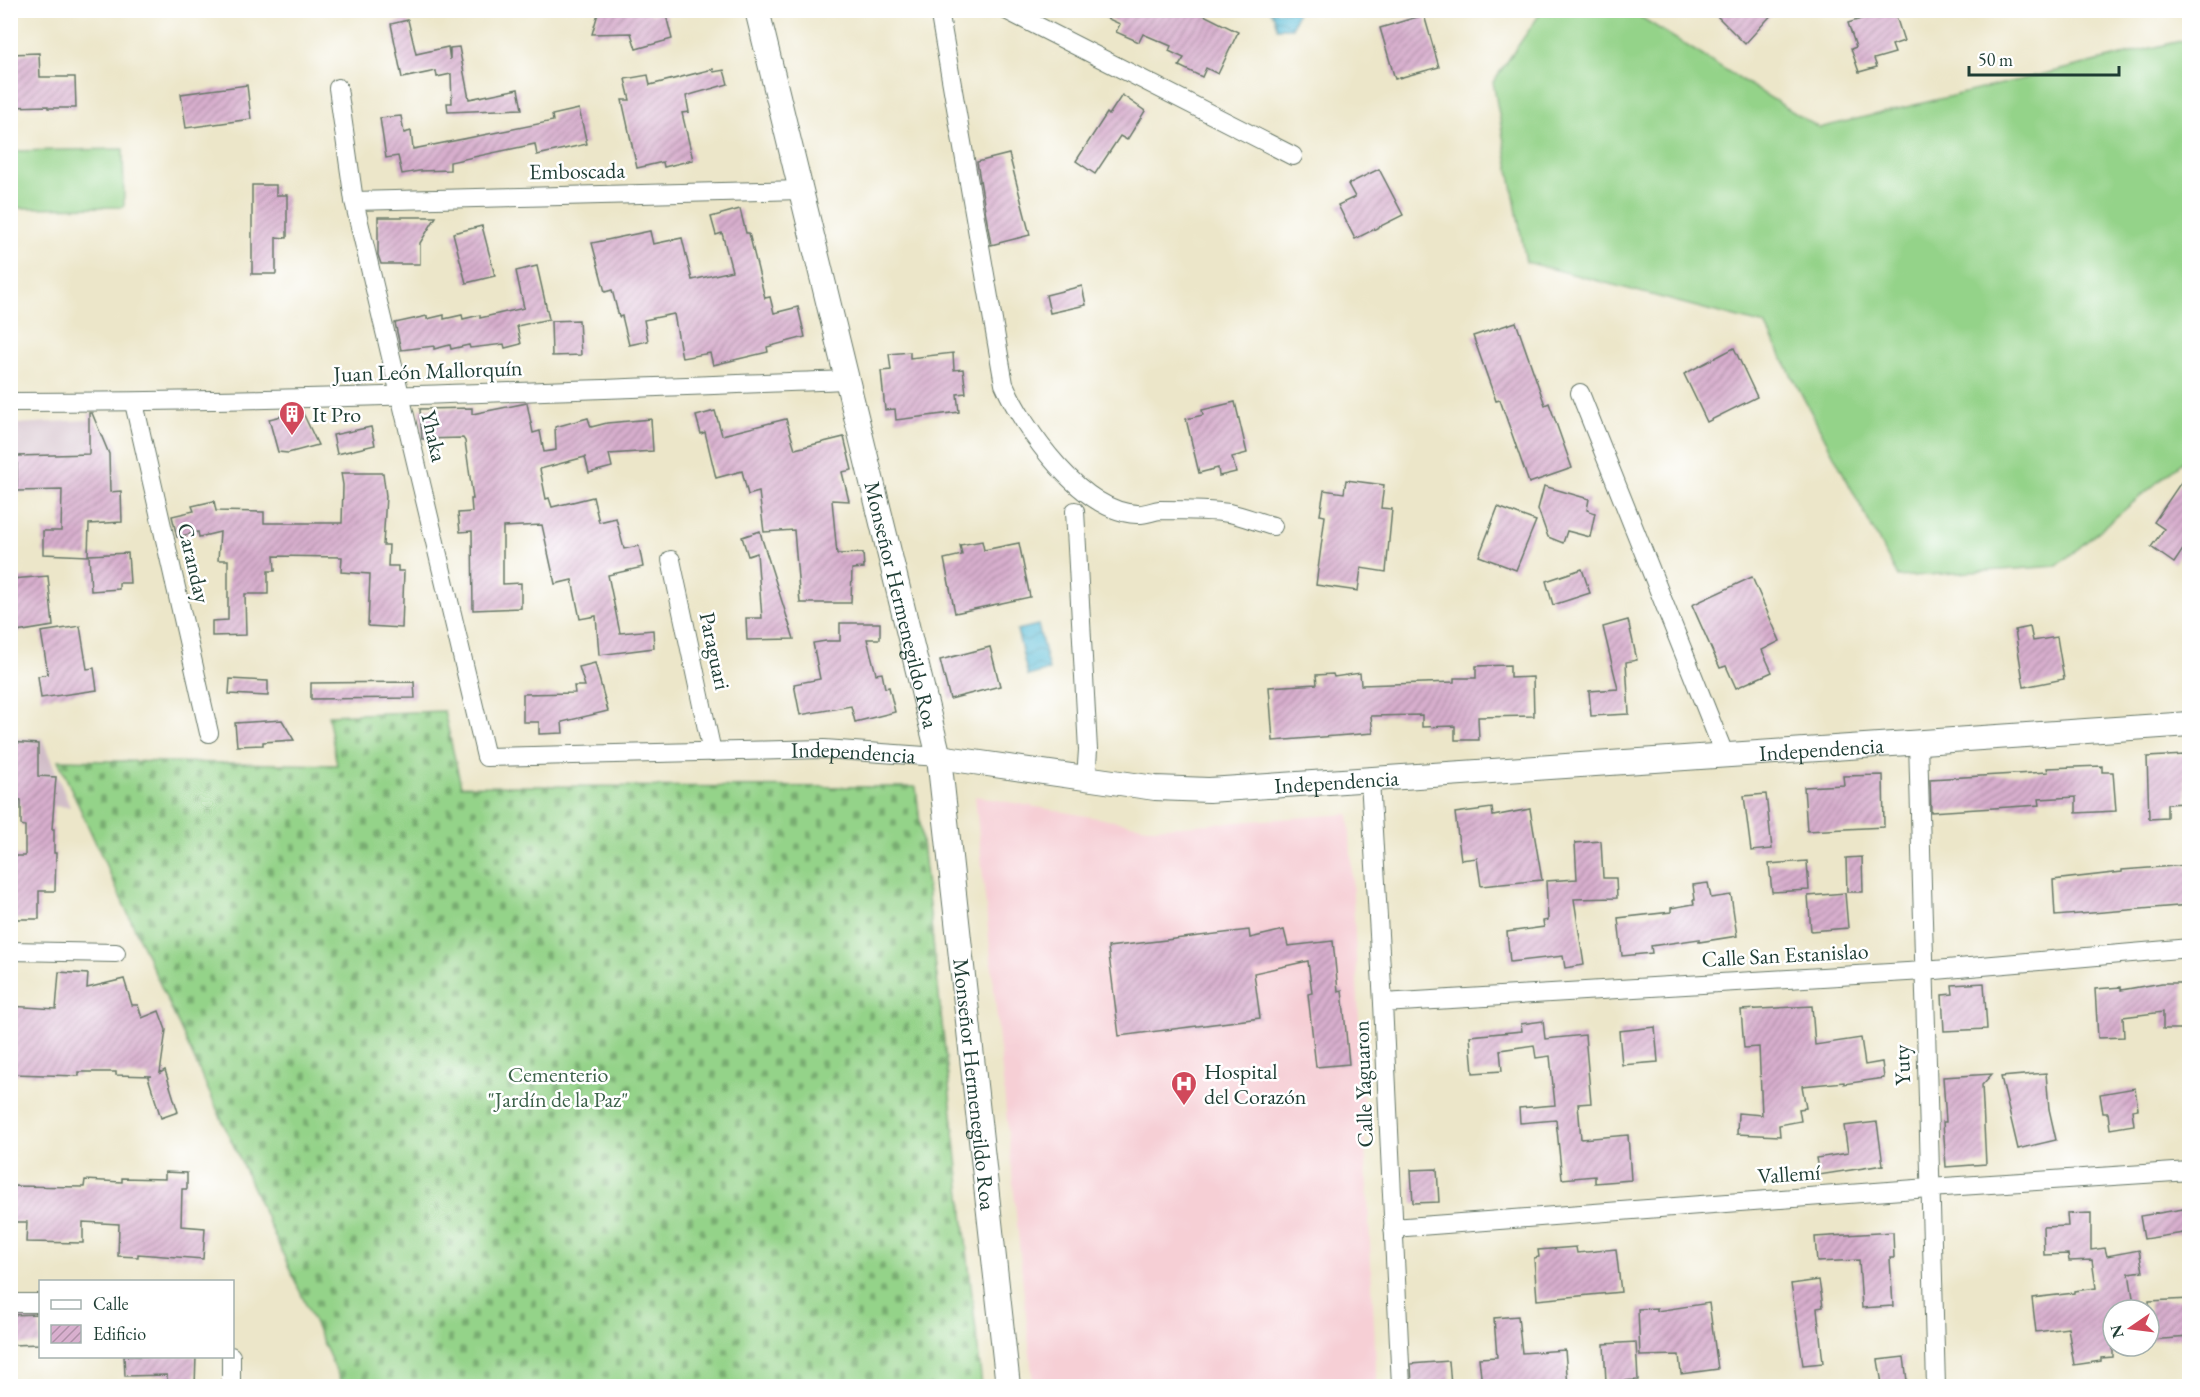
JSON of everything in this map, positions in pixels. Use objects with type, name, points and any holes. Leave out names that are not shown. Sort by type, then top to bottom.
[{"type":"street","name":"Monseñor Hermenegildo Roa","points":[[757,10],[939,757],[1008,1386]]},
{"type":"street","points":[[939,10],[1004,384],[1030,431],[1068,478],[1107,506],[1137,514],[1159,510],[1228,513],[1273,526]]},
{"type":"street","points":[[1006,10],[1293,156]]},
{"type":"street","name":"Yhaka","points":[[338,88],[354,201],[486,757]]},
{"type":"street","name":"Emboscada","points":[[354,201],[801,190]]},
{"type":"street","name":"Juan León Mallorquín","points":[[10,402],[134,403],[847,380]]},
{"type":"street","points":[[1580,393],[1725,756]]},
{"type":"street","name":"Caranday","points":[[134,403],[208,733]]},
{"type":"street","points":[[1075,511],[1088,750],[1086,779]]},
{"type":"street","name":"Paraguari","points":[[671,560],[712,752]]},
{"type":"street","name":"Independencia","points":[[486,757],[824,748],[939,757],[1155,788],[1209,790],[2190,724]]},
{"type":"street","name":"Yuty","points":[[1918,742],[1936,1386]]},
{"type":"street","name":"Calle Yaguaron","points":[[1370,780],[1401,1386]]},
{"type":"street","name":"Calle San Estanislao","points":[[1383,1003],[1924,971],[2190,948]]},
{"type":"street","points":[[10,951],[116,953]]},
{"type":"street","name":"Vallemí","points":[[1393,1228],[2190,1171]]},
{"type":"street","points":[[10,1303],[39,1304]]},
{"type":"street","points":[[231,1358],[231,1386]]},
{"type":"shaded area","points":[[87,420],[112,435],[118,446],[120,491],[11,493],[11,431],[16,424]]},
{"type":"shaded area","points":[[11,738],[42,738],[70,807],[11,804]]},
{"type":"shaded area","name":"Hospital del Corazón","points":[[975,796],[1153,828],[1349,814],[1377,1386],[1033,1386]]},
{"type":"green space","points":[[1542,11],[1631,11],[1819,128],[2189,39],[2189,456],[2057,566],[1898,577],[1765,325],[1526,262],[1493,82]]},
{"type":"green space","points":[[123,149],[124,207],[11,208],[11,151]]},
{"type":"green space","name":"Cementerio \"Jardín de la Paz\"","points":[[444,711],[461,786],[916,787],[982,1386],[343,1386],[58,760],[337,765],[328,715]]},
{"type":"water","points":[[1270,11],[1297,11],[1292,28],[1277,28]]},
{"type":"water","points":[[1038,625],[1049,670],[1028,676],[1017,630]]},
{"type":"building","points":[[599,10],[649,10],[650,15],[665,11],[672,39],[636,49],[631,33],[592,34]]},
{"type":"building","points":[[1089,10],[1194,10],[1238,32],[1218,74],[1206,68],[1202,77],[1179,66],[1184,58],[1169,51],[1171,46],[1143,34],[1139,42],[1116,32],[1120,24]]},
{"type":"building","points":[[1711,10],[1776,10],[1745,44]]},
{"type":"building","points":[[1894,10],[1904,41],[1892,45],[1895,53],[1874,59],[1877,67],[1859,72],[1851,49],[1856,47],[1848,23]]},
{"type":"building","points":[[1424,15],[1439,67],[1395,79],[1380,28]]},
{"type":"building","points":[[408,20],[416,54],[448,47],[450,60],[450,48],[459,47],[469,99],[518,89],[522,109],[448,112],[447,103],[452,103],[451,74],[437,77],[436,71],[402,78],[391,24]]},
{"type":"building","points":[[39,53],[40,77],[75,77],[76,108],[10,107],[10,54]]},
{"type":"building","points":[[713,69],[714,72],[724,70],[728,84],[686,96],[689,112],[682,113],[693,160],[664,167],[663,162],[637,168],[622,100],[630,100],[625,79],[648,75],[650,85]]},
{"type":"building","points":[[247,85],[251,119],[186,128],[181,94]]},
{"type":"building","points":[[1122,95],[1145,111],[1127,140],[1120,136],[1095,174],[1076,161],[1107,113],[1109,115]]},
{"type":"building","points":[[579,109],[587,144],[537,155],[535,144],[450,162],[450,170],[402,174],[398,156],[386,158],[380,118],[401,116],[404,133],[411,131],[413,149],[553,121],[552,115]]},
{"type":"building","points":[[1009,154],[1030,235],[991,245],[977,162]]},
{"type":"building","points":[[1379,169],[1403,215],[1355,239],[1338,205],[1355,197],[1348,184]]},
{"type":"building","points":[[252,185],[276,185],[276,195],[287,195],[287,238],[276,237],[276,274],[252,274]]},
{"type":"building","points":[[740,209],[746,233],[749,233],[765,298],[770,297],[774,313],[798,307],[805,337],[767,347],[768,352],[713,365],[710,353],[682,358],[674,314],[644,320],[648,341],[629,345],[622,316],[619,317],[612,290],[605,292],[592,243],[650,231],[653,244],[682,238],[692,280],[732,271],[722,233],[716,235],[711,217]]},
{"type":"building","points":[[378,217],[436,217],[420,243],[420,264],[381,264],[378,255]]},
{"type":"building","points":[[482,226],[495,276],[466,283],[453,233]]},
{"type":"building","points":[[537,266],[549,319],[517,326],[521,344],[505,348],[504,344],[470,348],[469,345],[451,349],[450,345],[434,349],[434,346],[401,350],[395,323],[444,315],[444,319],[462,315],[463,319],[480,315],[480,318],[524,308],[516,271]]},
{"type":"building","points":[[1082,286],[1086,305],[1050,313],[1046,295]]},
{"type":"building","points":[[579,320],[581,355],[552,356],[551,321]]},
{"type":"building","points":[[1516,322],[1545,405],[1549,403],[1572,468],[1529,483],[1500,400],[1496,401],[1473,336]]},
{"type":"building","points":[[1734,348],[1757,397],[1707,422],[1684,374]]},
{"type":"building","points":[[910,352],[910,358],[953,353],[954,370],[963,369],[966,393],[957,394],[959,412],[896,420],[895,409],[885,410],[881,371],[891,370],[889,354]]},
{"type":"building","points":[[1235,402],[1247,453],[1232,457],[1236,472],[1219,476],[1218,468],[1199,473],[1186,419],[1203,415],[1202,410]]},
{"type":"building","points":[[527,403],[533,433],[540,431],[544,452],[556,450],[555,427],[588,418],[591,427],[607,423],[651,419],[653,451],[609,454],[612,467],[589,473],[585,457],[540,469],[546,499],[549,498],[552,507],[593,497],[599,522],[616,518],[624,549],[639,546],[643,567],[608,575],[620,633],[653,630],[654,648],[599,655],[596,616],[580,619],[572,580],[555,584],[542,525],[503,527],[503,584],[521,583],[521,608],[473,610],[472,531],[460,532],[458,513],[472,512],[471,499],[473,499],[465,441],[463,438],[422,439],[420,409],[472,408],[472,414]]},
{"type":"building","name":"It Pro","points":[[302,411],[318,445],[288,453],[278,452],[269,419]]},
{"type":"building","points":[[715,411],[722,435],[786,419],[795,449],[844,437],[852,470],[842,472],[849,501],[832,500],[837,554],[863,553],[864,568],[852,569],[851,603],[800,603],[794,530],[764,532],[759,492],[748,495],[742,471],[716,478],[705,432],[701,434],[696,416]]},
{"type":"building","points":[[89,413],[92,413],[109,454],[110,492],[121,491],[122,522],[89,524],[88,556],[43,554],[43,531],[61,531],[62,490],[17,491],[17,456],[89,454]]},
{"type":"building","points":[[371,427],[375,445],[337,454],[333,435]]},
{"type":"building","points":[[2190,469],[2190,539],[2174,563],[2151,547],[2164,529],[2154,522]]},
{"type":"building","points":[[341,473],[383,473],[386,496],[383,545],[389,545],[388,566],[398,566],[398,571],[404,571],[402,628],[368,626],[370,574],[341,572],[342,557],[274,556],[275,571],[268,571],[268,594],[245,594],[246,635],[212,636],[212,621],[228,620],[228,560],[218,560],[220,532],[199,537],[198,532],[177,537],[172,516],[194,511],[192,506],[214,501],[216,511],[264,512],[264,523],[342,523]]},
{"type":"building","points":[[1346,480],[1384,485],[1381,508],[1392,509],[1386,572],[1361,568],[1358,591],[1316,585],[1325,516],[1320,515],[1324,490],[1344,493]]},
{"type":"building","points":[[1544,486],[1589,499],[1587,510],[1595,513],[1590,537],[1567,531],[1563,543],[1548,537],[1538,509]]},
{"type":"building","points":[[1498,507],[1536,521],[1516,570],[1479,556]]},
{"type":"building","points":[[760,531],[794,639],[747,640],[746,618],[762,618],[757,553],[748,556],[742,537]]},
{"type":"building","points":[[982,541],[984,550],[1019,543],[1030,597],[955,613],[944,559],[962,555],[960,545]]},
{"type":"building","points":[[128,553],[130,583],[119,583],[119,589],[91,591],[89,555]]},
{"type":"building","points":[[1582,569],[1590,593],[1553,605],[1546,581]]},
{"type":"building","points":[[48,576],[53,626],[10,633],[10,616],[14,615],[11,579]]},
{"type":"building","points":[[1752,577],[1780,641],[1762,650],[1772,672],[1736,688],[1726,666],[1720,668],[1692,605]]},
{"type":"building","points":[[1628,620],[1637,660],[1626,662],[1629,714],[1591,716],[1589,691],[1618,689],[1603,627]]},
{"type":"building","points":[[840,623],[880,623],[880,639],[867,639],[876,674],[882,673],[885,688],[889,687],[895,712],[855,722],[851,706],[800,715],[794,684],[820,679],[813,643],[840,641]]},
{"type":"building","points":[[80,626],[87,669],[94,668],[97,690],[41,698],[38,676],[48,674],[41,632]]},
{"type":"building","points":[[2030,627],[2033,641],[2057,637],[2064,679],[2024,687],[2015,630]]},
{"type":"building","points":[[990,647],[1000,686],[950,699],[940,660]]},
{"type":"building","points":[[595,663],[608,711],[562,722],[563,733],[539,734],[539,722],[523,722],[523,694],[575,693],[574,686],[585,686],[579,667]]},
{"type":"building","points":[[1510,665],[1510,678],[1533,677],[1534,716],[1478,717],[1479,740],[1455,740],[1455,726],[1422,727],[1422,715],[1371,716],[1373,733],[1273,741],[1269,687],[1317,684],[1316,675],[1333,674],[1334,677],[1360,673],[1361,685],[1454,682],[1454,678],[1476,678],[1476,666]]},
{"type":"building","points":[[230,679],[268,681],[268,696],[229,694]]},
{"type":"building","points":[[414,682],[415,698],[311,699],[311,683]]},
{"type":"building","points":[[282,720],[294,740],[237,746],[235,723]]},
{"type":"building","points":[[10,742],[38,744],[38,776],[56,777],[52,829],[54,829],[54,853],[56,853],[55,891],[39,891],[39,919],[10,919],[10,856],[25,856],[25,826],[21,825],[21,800],[10,799]]},
{"type":"building","points":[[2185,755],[2186,803],[2167,804],[2167,818],[2149,819],[2147,757]]},
{"type":"building","points":[[2102,766],[2102,772],[2113,772],[2116,811],[2076,813],[2076,797],[2039,799],[2040,805],[1931,812],[1930,779],[2048,772],[2047,768]]},
{"type":"building","points":[[1883,775],[1884,827],[1807,831],[1804,787],[1844,785],[1843,776]]},
{"type":"building","points":[[1766,794],[1772,849],[1751,851],[1744,796]]},
{"type":"building","points":[[1492,808],[1493,816],[1530,809],[1542,880],[1481,886],[1477,858],[1461,860],[1455,813]]},
{"type":"building","points":[[1601,841],[1603,878],[1616,878],[1617,898],[1574,899],[1584,965],[1565,968],[1563,956],[1510,962],[1507,932],[1544,927],[1543,921],[1548,920],[1546,881],[1577,879],[1575,843]]},
{"type":"building","points":[[1862,857],[1863,892],[1847,892],[1846,858]]},
{"type":"building","points":[[1807,861],[1809,890],[1772,892],[1769,864]]},
{"type":"building","points":[[2188,865],[2190,905],[2055,916],[2053,880],[2122,872],[2122,870]]},
{"type":"building","points":[[1708,883],[1711,898],[1731,895],[1737,936],[1651,946],[1652,953],[1622,956],[1618,918],[1671,912],[1671,908],[1694,904],[1693,885]]},
{"type":"building","points":[[1845,893],[1848,928],[1811,931],[1808,896]]},
{"type":"building","points":[[1249,930],[1250,938],[1284,930],[1288,946],[1333,941],[1338,991],[1342,990],[1349,1064],[1316,1067],[1308,994],[1312,993],[1308,961],[1254,973],[1260,1018],[1119,1036],[1108,947]]},
{"type":"building","points":[[59,972],[88,974],[87,988],[124,979],[132,1005],[138,1005],[142,1018],[159,1011],[166,1030],[160,1073],[165,1070],[178,1112],[161,1118],[148,1077],[152,1076],[116,1075],[116,1072],[79,1072],[79,1076],[13,1074],[14,1029],[10,1029],[10,1006],[56,1009]]},
{"type":"building","points":[[1984,983],[1987,1029],[1944,1031],[1942,995],[1953,994],[1952,985]]},
{"type":"building","points":[[2162,983],[2183,983],[2184,1029],[2163,1029],[2163,1012],[2123,1017],[2124,1037],[2098,1038],[2095,989],[2121,987],[2121,990]]},
{"type":"building","points":[[1812,1006],[1815,1045],[1861,1038],[1865,1065],[1882,1062],[1884,1078],[1844,1084],[1844,1082],[1802,1086],[1806,1108],[1799,1109],[1801,1121],[1779,1125],[1780,1136],[1737,1134],[1738,1113],[1762,1115],[1759,1047],[1744,1048],[1741,1010]]},
{"type":"building","points":[[1543,1021],[1545,1039],[1585,1035],[1591,1103],[1578,1104],[1581,1139],[1628,1135],[1631,1180],[1595,1183],[1595,1176],[1562,1179],[1556,1120],[1520,1123],[1519,1108],[1555,1105],[1550,1056],[1536,1058],[1534,1045],[1500,1050],[1502,1071],[1473,1073],[1470,1036],[1522,1031],[1521,1024]]},
{"type":"building","points":[[1655,1027],[1658,1062],[1622,1065],[1619,1031]]},
{"type":"building","points":[[2046,1073],[2049,1109],[2056,1140],[2018,1149],[2001,1077]]},
{"type":"building","points":[[1992,1074],[1982,1085],[1986,1164],[1946,1167],[1943,1077]]},
{"type":"building","points":[[2135,1088],[2138,1109],[2132,1110],[2134,1125],[2110,1129],[2108,1113],[2103,1113],[2100,1094]]},
{"type":"building","points":[[1877,1122],[1883,1165],[1819,1175],[1816,1158],[1848,1153],[1844,1126]]},
{"type":"building","points":[[1437,1169],[1439,1202],[1413,1203],[1411,1170]]},
{"type":"building","points":[[165,1172],[187,1173],[187,1189],[182,1189],[181,1226],[205,1228],[203,1259],[138,1254],[138,1257],[118,1256],[119,1224],[83,1222],[83,1243],[26,1242],[27,1222],[10,1222],[10,1186],[84,1187],[85,1180],[122,1182],[122,1178],[165,1179]]},
{"type":"building","points":[[2190,1208],[2190,1232],[2144,1239],[2140,1216]]},
{"type":"building","points":[[2091,1213],[2091,1250],[2105,1248],[2107,1256],[2139,1250],[2143,1271],[2129,1273],[2133,1298],[2101,1298],[2101,1361],[2074,1365],[2068,1328],[2036,1332],[2032,1298],[2096,1288],[2092,1260],[2069,1261],[2068,1254],[2044,1255],[2043,1227],[2068,1226],[2067,1214]]},
{"type":"building","points":[[1893,1232],[1894,1258],[1890,1258],[1893,1306],[1862,1308],[1859,1260],[1817,1262],[1815,1237]]},
{"type":"building","points":[[1576,1247],[1577,1253],[1616,1249],[1621,1292],[1537,1300],[1534,1258],[1539,1257],[1538,1250]]},
{"type":"building","points":[[1819,1280],[1823,1307],[1817,1308],[1823,1363],[1803,1365],[1791,1284]]},
{"type":"building","points":[[2190,1299],[2190,1337],[2161,1339],[2161,1300]]},
{"type":"building","points":[[1709,1303],[1718,1369],[1681,1374],[1679,1355],[1640,1356],[1638,1309],[1657,1308],[1657,1311]]},
{"type":"building","points":[[39,1314],[39,1344],[12,1345],[10,1315]]},
{"type":"building","points":[[1518,1316],[1522,1353],[1565,1350],[1568,1386],[1482,1386],[1479,1358],[1497,1357],[1494,1318]]},
{"type":"building","points":[[1636,1342],[1638,1380],[1606,1382],[1604,1344]]},
{"type":"building","points":[[1904,1357],[1907,1381],[1882,1384],[1878,1360]]},
{"type":"building","points":[[124,1358],[196,1358],[195,1386],[167,1386],[167,1375],[125,1376]]},
{"type":"building","points":[[1449,1361],[1451,1386],[1412,1386],[1411,1364]]},
{"type":"place","name":"It Pro","points":[[292,437]]},
{"type":"place","name":"Hospital del Corazón","points":[[1184,1107]]}]
